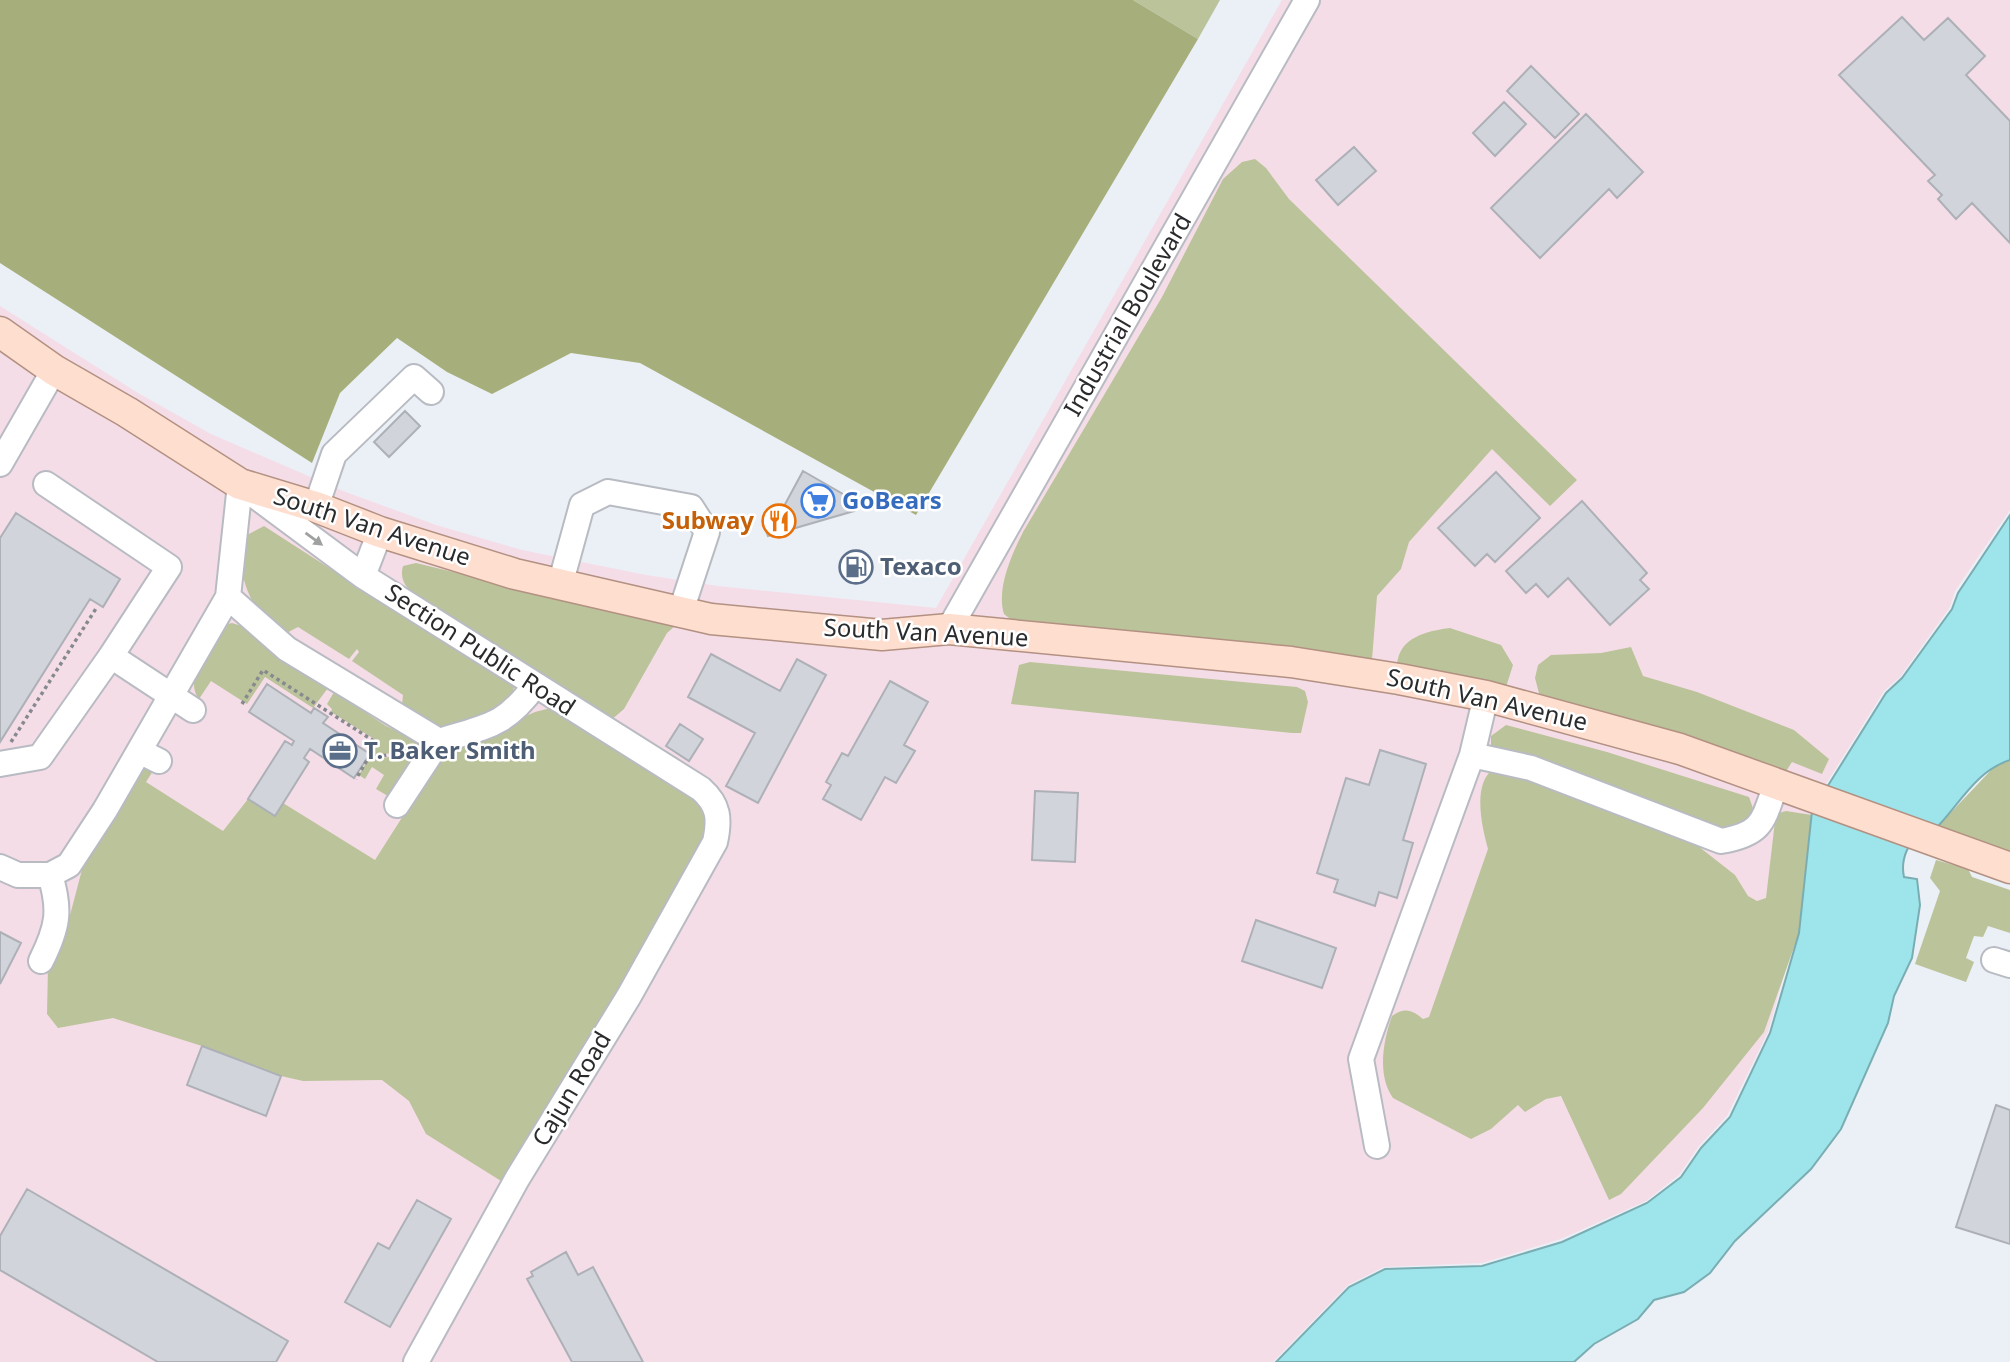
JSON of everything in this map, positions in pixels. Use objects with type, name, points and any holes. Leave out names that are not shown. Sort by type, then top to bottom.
[{"type":"main road","name":"South Van Avenue","points":[[0,332],[54,370],[127,412],[240,484],[316,507],[380,532],[559,585],[680,614],[882,635],[949,629],[1291,662],[1486,696],[1680,749],[2010,867]]},
{"type":"street","name":"Industrial Boulevard","points":[[949,629],[1307,0]]},
{"type":"street","points":[[0,464],[54,370]]},
{"type":"street","points":[[316,507],[334,454],[414,377],[431,392]]},
{"type":"street","points":[[4,755],[40,757],[169,567],[46,484]]},
{"type":"street","points":[[0,867],[18,875],[50,875],[69,865],[149,756],[171,695],[228,597],[240,484]]},
{"type":"street","name":"Section Public Road","points":[[240,484],[363,576],[701,789],[714,803],[718,813]]},
{"type":"street","points":[[559,585],[582,505],[608,492],[691,506],[706,532],[680,614]]},
{"type":"street","points":[[363,576],[380,532]]},
{"type":"street","points":[[228,597],[287,649],[437,744]]},
{"type":"street","points":[[111,656],[193,710]]},
{"type":"street","points":[[397,805],[437,744],[497,722],[518,709],[535,685]]},
{"type":"street","points":[[1377,1146],[1361,1059],[1472,755],[1486,696]]},
{"type":"street","points":[[1472,755],[1531,768],[1721,841],[1742,838],[1762,825],[1776,784]]},
{"type":"street","name":"Cajun Road","points":[[416,1362],[517,1179],[629,996],[715,842],[718,813]]},
{"type":"street","points":[[41,961],[49,946],[59,905],[50,875]]},
{"type":"path","points":[[4,755],[97,607]]},
{"type":"path","points":[[242,704],[263,670],[377,743],[356,779]]},
{"type":"path","points":[[367,758],[437,744]]},
{"type":"shaded area","points":[[1282,0],[2010,0],[2010,510],[1955,591],[1950,607],[1900,677],[1884,691],[1810,810],[1796,933],[1768,1032],[1727,1116],[1699,1146],[1679,1175],[1646,1201],[1561,1239],[1482,1263],[1384,1267],[1348,1285],[1273,1362],[0,1362],[0,306],[138,393],[211,434],[343,491],[436,525],[522,550],[646,575],[718,586],[936,608]]},
{"type":"green space","points":[[0,0],[1133,0],[1198,39],[916,515],[640,363],[571,353],[492,394],[447,372],[397,338],[340,393],[312,463],[0,263]]},
{"type":"green space","points":[[1133,0],[1220,0],[1198,39]]},
{"type":"green space","points":[[1255,159],[1266,168],[1289,199],[1577,480],[1550,506],[1492,449],[1409,542],[1401,569],[1377,596],[1372,660],[1014,622],[1004,614],[1002,594],[1010,561],[1023,532],[1162,297],[1223,179],[1242,162]]},
{"type":"green space","points":[[264,526],[514,687],[510,696],[503,705],[481,718],[456,725],[433,726],[401,714],[403,695],[352,661],[359,652],[357,649],[349,659],[298,627],[281,636],[261,615],[244,577],[243,549],[247,535]]},
{"type":"green space","points":[[416,563],[675,626],[667,633],[624,709],[610,721],[414,595],[404,582],[402,572],[403,566]]},
{"type":"green space","points":[[232,623],[248,628],[266,647],[328,688],[313,708],[265,677],[247,704],[211,681],[199,699],[194,681],[201,661],[224,625]]},
{"type":"green space","points":[[1450,628],[1501,645],[1513,665],[1506,687],[1397,665],[1403,648],[1416,637]]},
{"type":"green space","points":[[1631,647],[1643,676],[1697,692],[1794,730],[1829,759],[1822,774],[1792,762],[1783,776],[1541,701],[1535,678],[1538,665],[1551,655],[1601,653]]},
{"type":"green space","points":[[1030,662],[1297,687],[1305,691],[1308,702],[1301,733],[1011,704],[1019,665]]},
{"type":"green space","points":[[334,692],[386,726],[415,739],[421,747],[370,757],[379,742],[331,712],[332,709],[327,704]]},
{"type":"green space","points":[[554,707],[698,799],[710,827],[509,1186],[426,1134],[409,1101],[382,1080],[303,1081],[281,1076],[202,1046],[113,1018],[58,1028],[47,1014],[48,966],[69,919],[84,862],[139,768],[147,765],[153,771],[146,782],[223,831],[248,799],[283,803],[375,860],[443,753],[535,712]]},
{"type":"green space","points":[[1506,725],[1607,752],[1749,797],[1755,814],[1726,834],[1491,748],[1491,736]]},
{"type":"green space","points":[[421,751],[393,799],[376,789],[384,775],[372,767],[365,779],[359,775],[367,761]]},
{"type":"green space","points":[[2010,760],[2010,857],[1936,828],[1996,765]]},
{"type":"green space","points":[[1493,769],[1502,769],[1684,835],[1735,875],[1748,896],[1757,901],[1766,898],[1775,821],[1779,813],[1786,811],[1812,815],[1799,933],[1764,1032],[1703,1108],[1621,1194],[1609,1200],[1561,1096],[1546,1099],[1525,1112],[1518,1105],[1491,1129],[1471,1139],[1393,1098],[1385,1079],[1384,1047],[1392,1016],[1405,1011],[1423,1019],[1429,1017],[1488,849],[1480,807],[1483,785]]},
{"type":"green space","points":[[1936,860],[1968,869],[1972,877],[2010,890],[2010,933],[1988,926],[1983,937],[1974,936],[1966,958],[1974,962],[1966,982],[1915,964],[1940,891],[1930,878]]},
{"type":"water","points":[[2010,515],[2010,760],[1978,779],[1938,826],[1907,850],[1903,864],[1904,877],[1917,879],[1920,905],[1912,958],[1894,996],[1888,1023],[1841,1129],[1811,1169],[1735,1241],[1710,1273],[1684,1292],[1654,1300],[1638,1319],[1594,1344],[1574,1362],[1276,1362],[1349,1287],[1385,1269],[1482,1266],[1562,1242],[1647,1203],[1681,1177],[1701,1148],[1730,1117],[1770,1033],[1799,933],[1812,811],[1886,693],[1902,678],[1952,609],[1958,593]]},
{"type":"building","points":[[1902,17],[1924,40],[1948,18],[1985,56],[1966,75],[2010,121],[2010,243],[1972,203],[1956,219],[1938,199],[1942,195],[1928,181],[1935,175],[1839,75]]},
{"type":"building","points":[[1531,66],[1579,114],[1555,138],[1507,91]]},
{"type":"building","points":[[1504,102],[1526,124],[1495,156],[1473,133]]},
{"type":"building","points":[[1586,114],[1643,172],[1617,198],[1609,189],[1540,258],[1491,208]]},
{"type":"building","points":[[1354,147],[1376,171],[1338,205],[1316,180]]},
{"type":"building","points":[[405,411],[420,426],[389,457],[374,442]]},
{"type":"building","name":"GoBears","points":[[803,471],[848,497],[854,511],[768,536],[765,528],[775,505],[783,508]]},
{"type":"building","points":[[1496,472],[1540,518],[1495,562],[1487,554],[1475,566],[1438,528]]},
{"type":"building","points":[[1582,501],[1647,573],[1640,580],[1649,589],[1610,625],[1568,578],[1548,597],[1536,584],[1526,593],[1506,571]]},
{"type":"building","points":[[16,513],[120,579],[103,607],[90,599],[0,742],[0,538]]},
{"type":"building","points":[[711,654],[780,691],[797,659],[826,675],[758,803],[726,786],[755,733],[688,697]]},
{"type":"building","points":[[890,681],[928,702],[904,745],[915,751],[896,783],[885,777],[861,820],[823,799],[831,785],[826,782],[842,753],[848,756]]},
{"type":"building","name":"T. Baker Smith","points":[[267,684],[311,713],[314,708],[328,717],[323,723],[370,754],[354,778],[310,749],[304,758],[309,762],[275,816],[248,799],[285,741],[292,745],[294,741],[249,712]]},
{"type":"building","points":[[680,724],[703,739],[689,761],[666,746]]},
{"type":"building","points":[[1380,750],[1426,764],[1403,840],[1413,843],[1397,898],[1379,892],[1375,906],[1334,892],[1338,880],[1317,873],[1346,778],[1369,785]]},
{"type":"building","points":[[1035,791],[1078,793],[1075,862],[1032,860]]},
{"type":"building","points":[[1256,920],[1336,948],[1322,988],[1242,961]]},
{"type":"building","points":[[0,932],[21,943],[0,984]]},
{"type":"building","points":[[202,1046],[281,1076],[266,1116],[187,1085]]},
{"type":"building","points":[[1996,1105],[2010,1110],[2010,1244],[1956,1227]]},
{"type":"building","points":[[27,1189],[288,1341],[276,1362],[158,1362],[0,1270],[0,1236]]},
{"type":"building","points":[[417,1200],[451,1219],[390,1327],[345,1302],[378,1243],[389,1249]]},
{"type":"building","points":[[566,1252],[578,1275],[593,1267],[643,1362],[572,1362],[527,1279],[533,1276],[531,1272]]},
{"type":"place","name":"GoBears","points":[[818,501]]},
{"type":"place","name":"Subway","points":[[779,521]]},
{"type":"place","name":"Texaco","points":[[856,567]]},
{"type":"place","name":"T. Baker Smith","points":[[340,751]]}]
